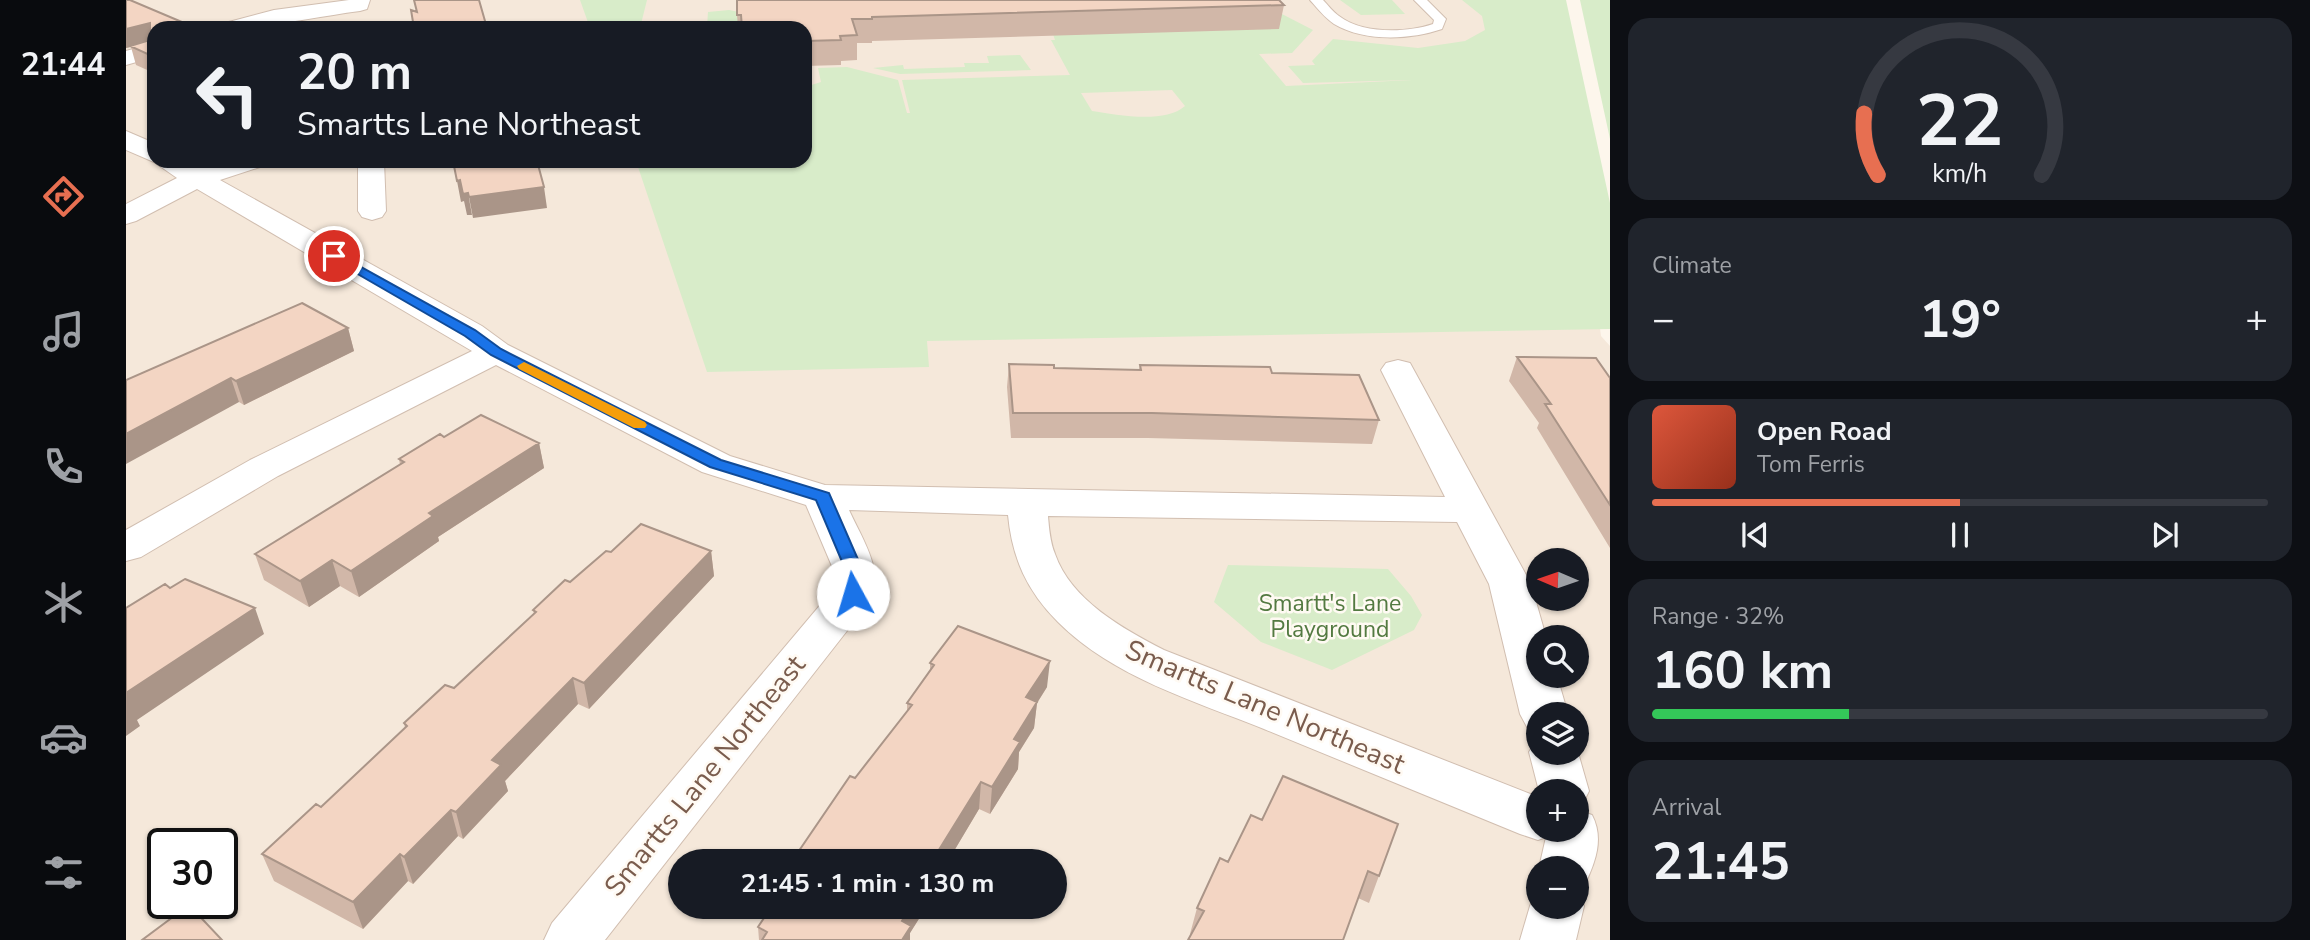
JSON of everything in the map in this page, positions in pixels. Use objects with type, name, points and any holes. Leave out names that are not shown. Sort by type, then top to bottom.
[{"type":"street","points":[[258,21],[360,2],[362,21]]},
{"type":"street","points":[[126,58],[147,52]]},
{"type":"street","points":[[126,139],[147,150]]},
{"type":"street","points":[[180,168],[470,333],[496,352],[716,464],[823,497],[1471,510]]},
{"type":"street","points":[[126,215],[198,178],[229,168]]},
{"type":"street","points":[[371,168],[372,211]]},
{"type":"street","points":[[126,548],[264,468],[496,352]]},
{"type":"street","points":[[1398,370],[1510,584],[1541,702]]},
{"type":"street","name":"Smartts Lane Northeast","points":[[572,940],[853,594],[855,571],[823,497]]},
{"type":"street","name":"Smartts Lane Northeast","points":[[1026,503],[1034,555],[1051,589],[1084,623],[1124,651],[1168,672],[1526,813]]},
{"type":"street","points":[[1548,940],[1554,919]]},
{"type":"lane","points":[[1317,0],[1337,20],[1356,28],[1404,33],[1429,31],[1438,26],[1440,19],[1420,0]]},
{"type":"shaded area","points":[[126,0],[1558,0],[1601,336],[1610,346],[1610,940],[126,940]]},
{"type":"green space","points":[[580,0],[647,0],[642,21],[588,21]]},
{"type":"green space","points":[[1340,0],[1392,0],[1405,14],[1361,15]]},
{"type":"green space","points":[[1462,0],[1566,0],[1610,203],[1610,329],[927,341],[929,367],[707,372],[638,168],[812,168],[812,85],[821,82],[818,68],[847,67],[898,80],[907,113],[910,113],[902,80],[1070,75],[1051,40],[1055,40],[1053,34],[1280,13],[1313,30],[1292,53],[1259,54],[1286,86],[1412,80],[1303,83],[1288,66],[1315,65],[1312,61],[1333,39],[1418,48],[1465,41],[1485,30],[1482,16]],"holes":[[[1172,90],[1185,106],[1176,112],[1140,117],[1092,111],[1081,93]]]},
{"type":"green space","points":[[1580,0],[1610,0],[1610,139]]},
{"type":"green space","points":[[708,12],[739,12],[740,21],[707,21]]},
{"type":"green space","points":[[1020,55],[1031,70],[900,74],[873,68],[903,65],[904,69],[965,67],[964,63],[989,63],[987,56]]},
{"type":"green space","name":"Smartt's Lane Playground","points":[[1228,565],[1388,569],[1411,596],[1422,615],[1414,630],[1332,670],[1261,642],[1214,602]]},
{"type":"building","points":[[126,0],[180,21],[147,21],[147,24],[126,29]]},
{"type":"building","points":[[414,0],[479,0],[485,21],[413,21],[411,10],[417,12]]},
{"type":"building","points":[[737,0],[1279,0],[1284,5],[872,17],[852,19],[857,35],[840,36],[841,40],[812,41],[812,21],[741,21],[741,15],[737,15]]},
{"type":"building","points":[[147,41],[147,54],[130,46]]},
{"type":"building","points":[[454,168],[539,168],[544,187],[469,197],[468,193],[463,194],[460,180],[457,181]]},
{"type":"building","points":[[302,303],[348,328],[236,381],[231,378],[126,434],[126,380]]},
{"type":"building","points":[[1517,357],[1596,358],[1610,378],[1610,505],[1545,404],[1551,404]]},
{"type":"building","points":[[1009,364],[1141,370],[1140,365],[1270,367],[1272,373],[1359,375],[1379,420],[1152,413],[1013,413]]},
{"type":"building","points":[[481,415],[539,443],[429,513],[433,516],[351,571],[332,560],[300,581],[255,554],[404,462],[399,459],[440,434],[444,437]]},
{"type":"building","points":[[641,524],[711,551],[584,683],[573,678],[492,760],[501,765],[456,812],[451,810],[404,857],[400,854],[353,902],[262,854],[316,804],[321,807],[407,726],[404,723],[445,685],[454,688],[536,612],[533,610],[565,580],[570,582],[606,551],[611,552]]},
{"type":"building","points":[[185,579],[255,608],[126,693],[126,608],[165,584],[170,588]]},
{"type":"building","points":[[958,626],[1050,661],[1026,697],[1037,702],[1014,739],[1020,742],[992,787],[981,782],[939,849],[800,849],[850,776],[855,778],[912,705],[907,703],[934,665],[930,663]]},
{"type":"building","points":[[1283,776],[1398,824],[1379,876],[1368,871],[1343,940],[1188,940],[1204,911],[1197,908],[1220,858],[1228,862],[1251,815],[1262,820]]},
{"type":"building","points":[[170,919],[202,919],[222,940],[142,940]]},
{"type":"building","points":[[763,919],[903,919],[902,921],[911,926],[902,940],[762,940],[767,932],[758,927]]},
{"type":"slow traffic","points":[[524,366],[640,425]]},
{"type":"route","points":[[334,256],[470,333],[496,352],[716,464],[823,497],[855,571],[853,594]]}]
